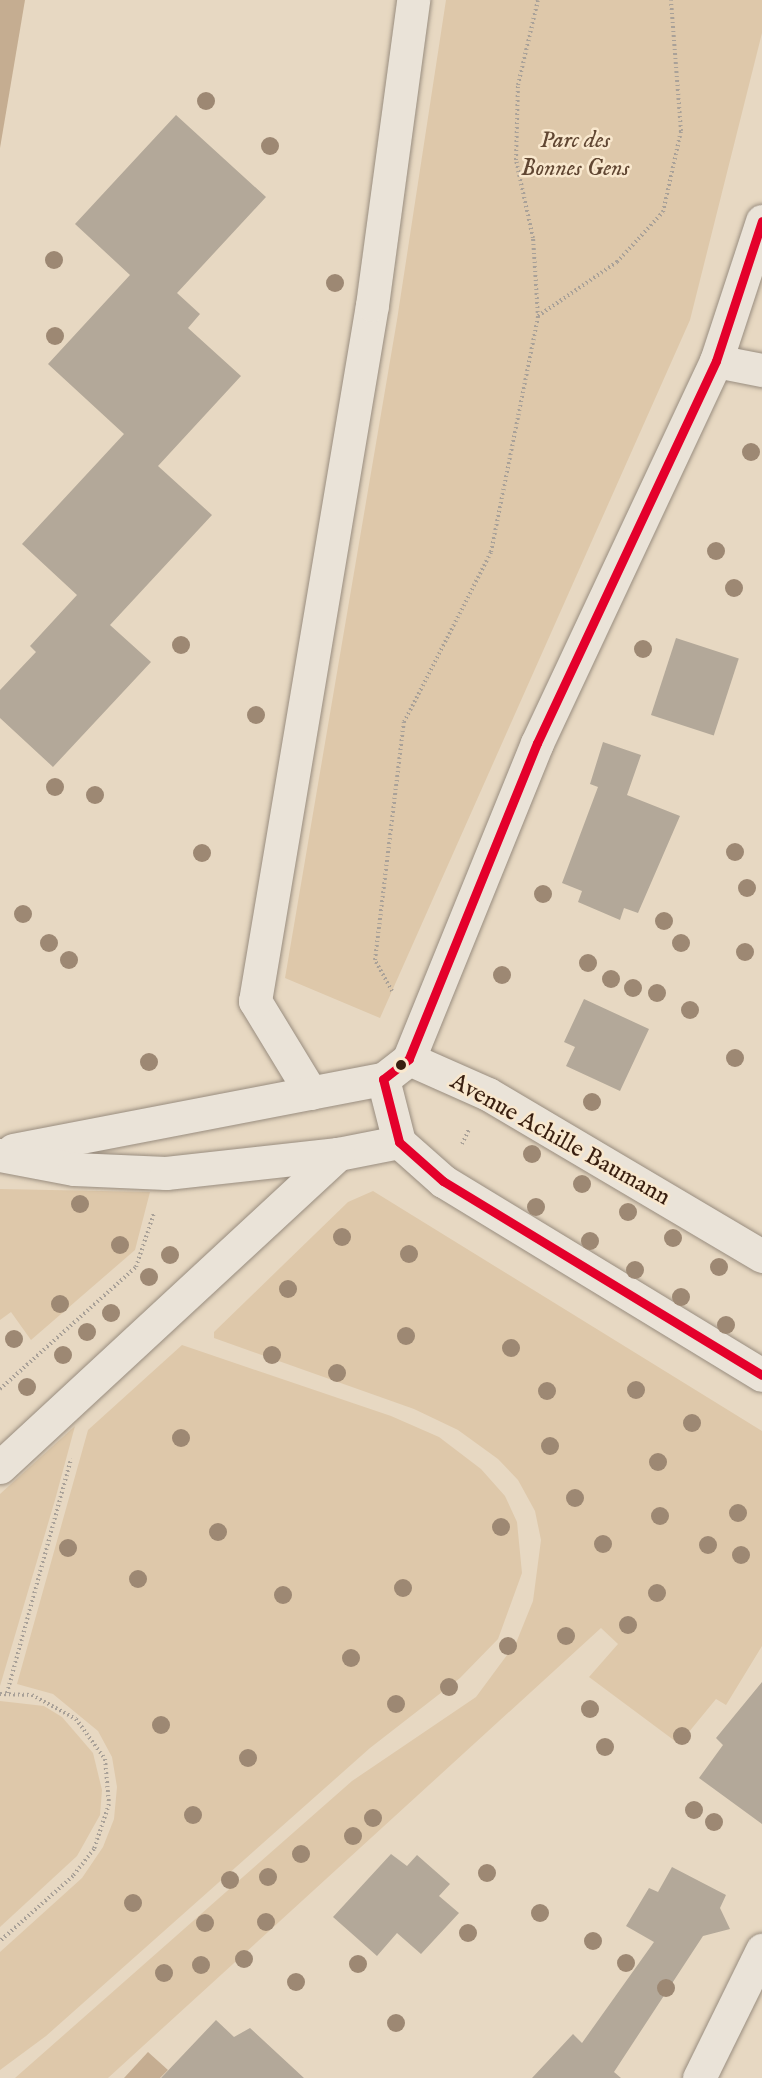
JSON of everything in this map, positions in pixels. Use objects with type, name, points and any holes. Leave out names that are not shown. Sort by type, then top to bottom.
[{"type":"street","points":[[311,1093],[255,1001],[372,305],[413,0]]},
{"type":"street","points":[[0,1154],[383,1079],[409,1059],[426,1011],[560,691],[717,361],[762,221]]},
{"type":"street","points":[[717,361],[762,370]]},
{"type":"street","name":"Avenue Achille Baumann","points":[[409,1059],[488,1094],[762,1256]]},
{"type":"street","points":[[383,1079],[399,1142],[443,1181],[762,1375]]},
{"type":"street","points":[[0,1154],[74,1169],[166,1173],[339,1154],[399,1142]]},
{"type":"street","points":[[0,1467],[339,1154]]},
{"type":"street","points":[[699,2078],[762,1950]]},
{"type":"path","points":[[426,1011],[397,1001],[375,960],[404,722],[491,552],[538,316],[533,238],[516,160],[518,85],[538,0]]},
{"type":"path","points":[[538,316],[617,262],[663,212],[681,131],[671,0]]},
{"type":"path","points":[[0,1389],[136,1267],[166,1173]]},
{"type":"path","points":[[7,1693],[72,1457]]},
{"type":"path","points":[[0,1694],[32,1695],[76,1719],[105,1759],[109,1804],[94,1849],[73,1876],[0,1941]]},
{"type":"green space","name":"Parc des Bonnes Gens","points":[[446,0],[762,0],[762,33],[690,320],[380,1018],[285,978],[397,320]]},
{"type":"green space","points":[[0,1189],[150,1192],[135,1250],[31,1340],[11,1312],[0,1320]]},
{"type":"green space","points":[[373,1191],[762,1431],[762,1646],[726,1705],[716,1699],[679,1744],[589,1677],[618,1644],[601,1628],[108,2078],[15,2078],[352,1781],[476,1697],[516,1643],[533,1601],[541,1540],[535,1511],[518,1480],[498,1459],[458,1430],[414,1409],[214,1338],[214,1332],[348,1202]]},
{"type":"green space","points":[[182,1345],[391,1416],[439,1437],[481,1469],[505,1496],[517,1522],[522,1573],[498,1639],[460,1678],[370,1748],[46,2036],[0,2070],[0,1952],[82,1878],[103,1847],[114,1819],[117,1787],[112,1757],[98,1731],[53,1694],[17,1684],[88,1430]]},
{"type":"green space","points":[[75,1426],[55,1500],[0,1686],[0,1494]]},
{"type":"green space","points":[[0,1701],[44,1706],[62,1717],[93,1753],[102,1790],[100,1815],[77,1856],[0,1927]]},
{"type":"shaded area","points":[[0,0],[25,0],[0,148]]},
{"type":"shaded area","points":[[148,2052],[168,2070],[160,2078],[124,2078]]},
{"type":"building","points":[[176,115],[266,197],[177,293],[200,314],[188,328],[241,376],[158,466],[212,515],[110,625],[151,662],[53,767],[0,718],[0,690],[36,652],[30,646],[77,595],[22,544],[124,434],[48,364],[130,275],[75,224]]},
{"type":"building","points":[[676,638],[739,658],[714,735],[651,715]]},
{"type":"building","points":[[603,742],[641,755],[627,795],[680,816],[638,913],[624,908],[620,920],[578,902],[582,891],[562,883],[598,787],[590,784]]},
{"type":"building","points":[[584,999],[649,1029],[620,1091],[566,1066],[575,1047],[564,1042]]},
{"type":"building","points":[[762,1682],[762,1824],[699,1778],[723,1745],[716,1738]]},
{"type":"building","points":[[391,1854],[407,1866],[417,1855],[450,1884],[439,1896],[459,1913],[421,1954],[397,1933],[377,1956],[333,1917]]},
{"type":"building","points":[[672,1867],[726,1895],[720,1908],[730,1929],[703,1936],[614,2072],[621,2078],[532,2078],[573,2034],[582,2043],[654,1942],[626,1926],[649,1888],[658,1892]]},
{"type":"building","points":[[216,2020],[234,2037],[250,2028],[304,2078],[161,2078]]},
{"type":"transit line","points":[[762,221],[716,361],[537,743],[409,1059],[383,1079],[399,1142],[443,1181],[762,1375]]}]
